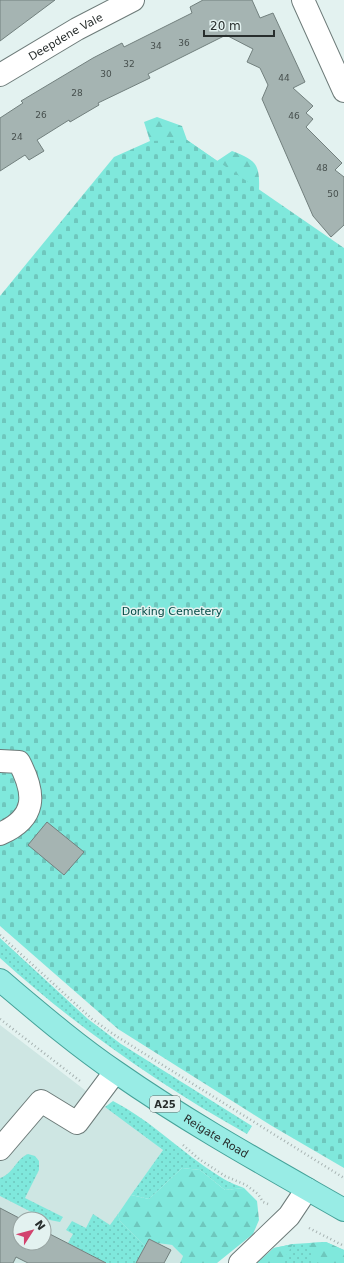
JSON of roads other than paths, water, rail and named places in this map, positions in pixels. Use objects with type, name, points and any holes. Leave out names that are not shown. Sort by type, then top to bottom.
[{"type":"main road","name":"Reigate Road","points":[[0,980],[55,1026],[115,1072],[183,1116],[344,1210]]},
{"type":"street","name":"Deepdene Vale","points":[[0,75],[77,28],[133,0]]},
{"type":"street","points":[[303,0],[344,91]]},
{"type":"street","points":[[0,760],[19,762],[30,788],[31,800],[26,816],[14,828],[0,834]]},
{"type":"street","points":[[0,1149],[40,1101],[77,1123],[115,1072]]},
{"type":"street","points":[[240,1263],[289,1216],[307,1189]]},
{"type":"park label","name":"Dorking Cemetery","points":[[172,611]]}]
